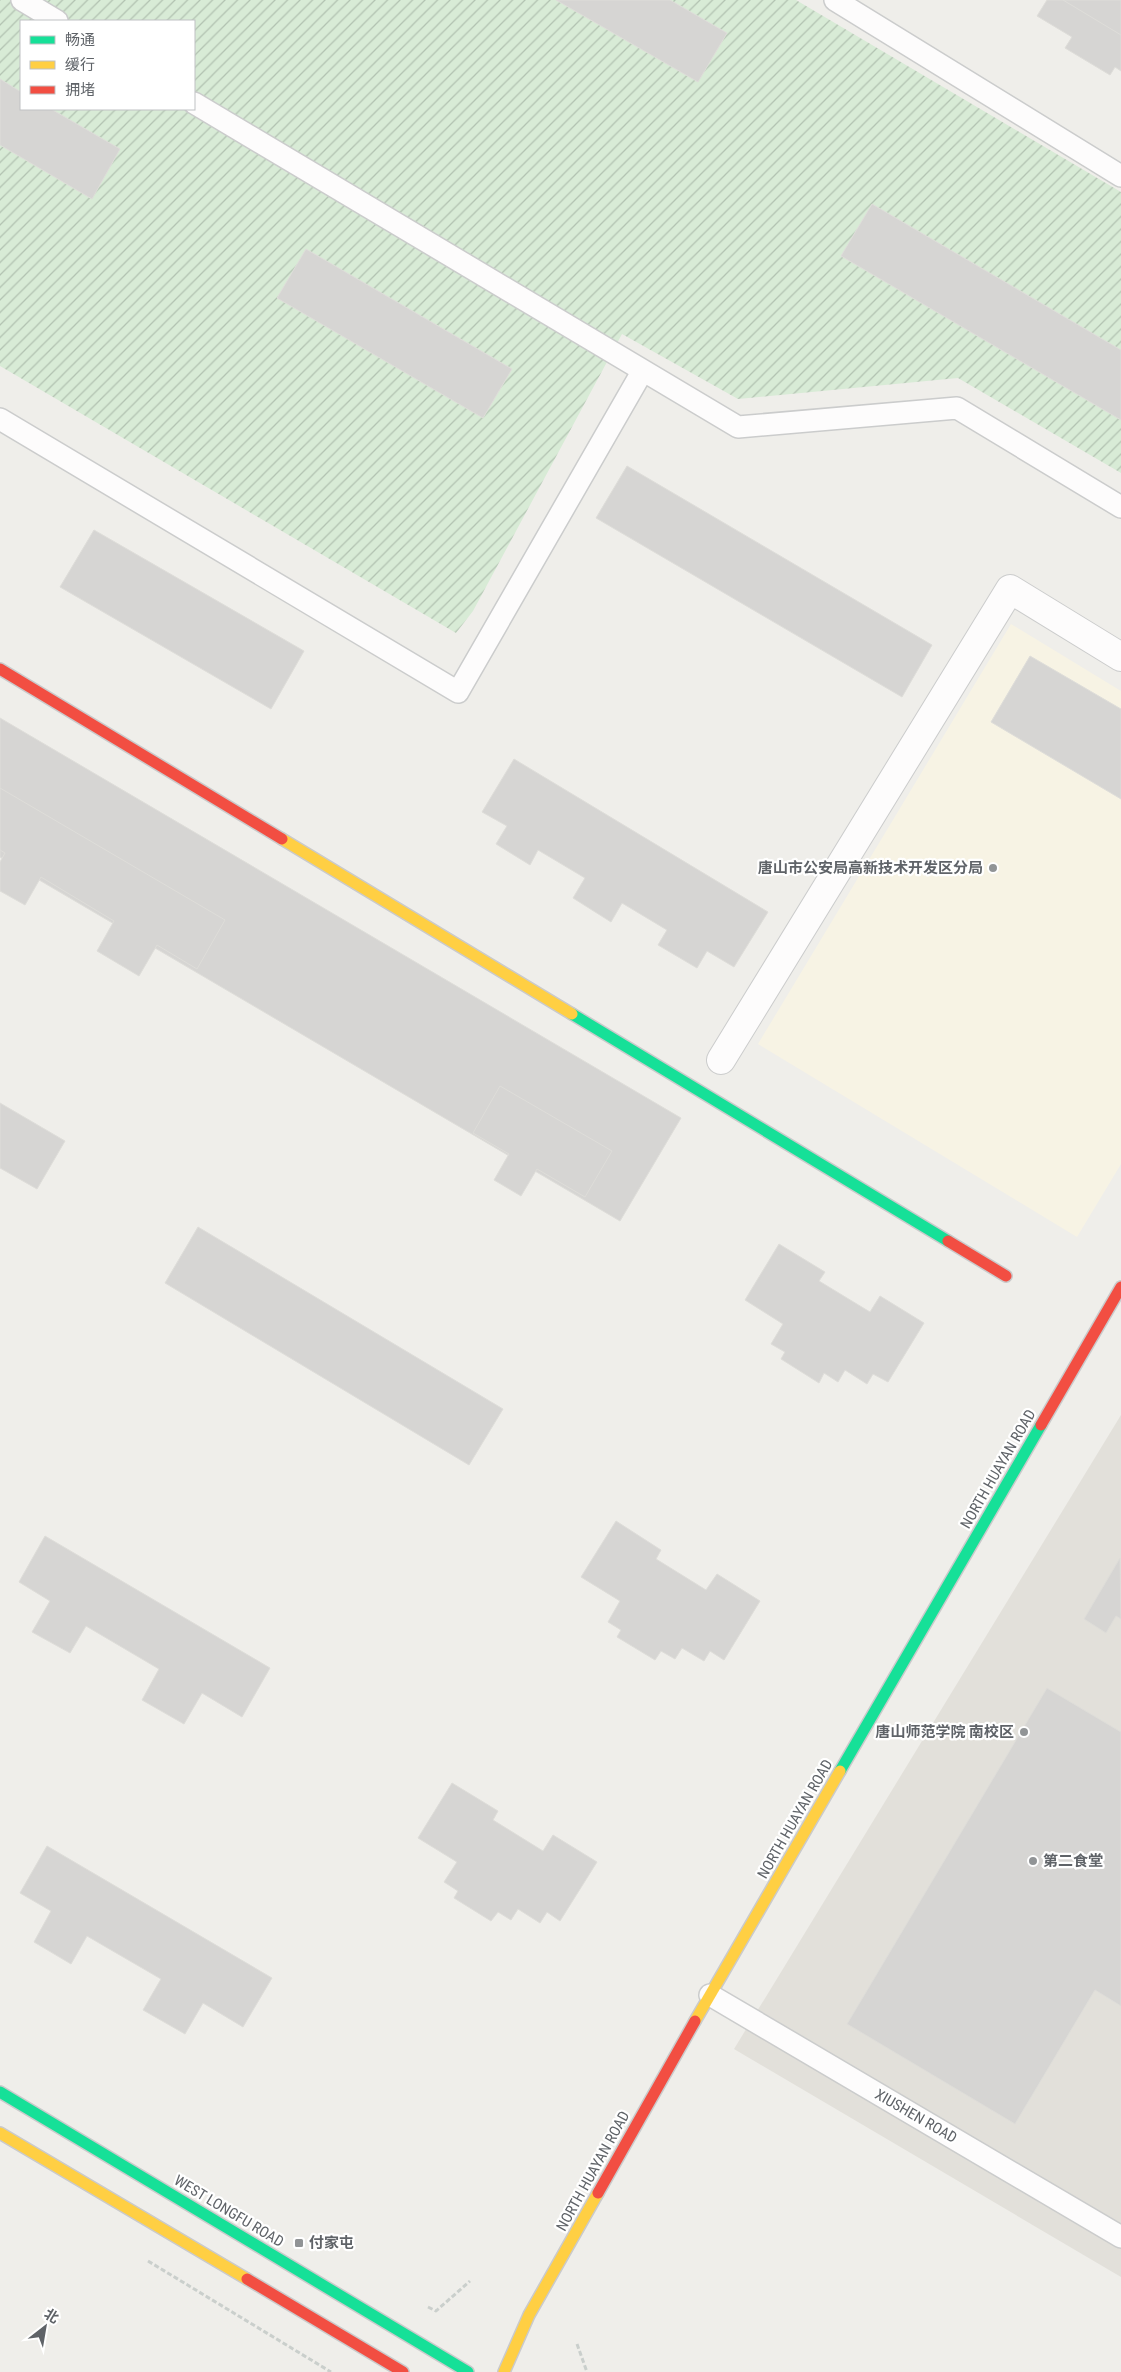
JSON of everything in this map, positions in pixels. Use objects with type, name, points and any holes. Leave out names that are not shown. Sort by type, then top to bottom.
[{"type":"street","points":[[721,1060],[1010,589],[1121,657]]},
{"type":"street","points":[[0,669],[1006,1276]]},
{"type":"street","name":"NORTH HUAYAN ROAD","points":[[504,2372],[529,2315],[710,1995],[1121,1287]]},
{"type":"street","name":"WEST LONGFU ROAD","points":[[0,2092],[468,2372]]},
{"type":"street","points":[[0,2133],[403,2372]]},
{"type":"lane","points":[[22,0],[55,20]]},
{"type":"lane","points":[[834,0],[1121,176]]},
{"type":"lane","points":[[195,104],[642,372],[738,427],[957,408],[1121,508]]},
{"type":"lane","points":[[0,419],[458,692],[642,372]]},
{"type":"lane","name":"XIUSHEN ROAD","points":[[710,1995],[1121,2237]]},
{"type":"path","points":[[577,2344],[587,2372]]},
{"type":"shaded area","name":"唐山市公安局高新技术开发区分局","points":[[1011,624],[1121,691],[1121,1164],[1077,1237],[758,1044]]},
{"type":"shaded area","name":"唐山师范学院 南校区","points":[[1121,1415],[1121,2277],[734,2049]]},
{"type":"green space","points":[[0,0],[796,0],[1121,192],[1121,473],[958,378],[738,399],[622,334],[473,611],[456,633],[0,366]]},
{"type":"building","points":[[556,0],[670,0],[727,33],[698,82]]},
{"type":"building","points":[[1047,0],[1121,0],[1121,71],[1115,67],[1110,75],[1065,48],[1072,37],[1037,16]]},
{"type":"building","points":[[1063,0],[1121,0],[1121,35]]},
{"type":"building","points":[[0,79],[20,91],[20,110],[53,110],[120,149],[92,199],[0,145]]},
{"type":"building","points":[[872,204],[1121,350],[1121,420],[841,256]]},
{"type":"building","points":[[306,249],[512,369],[483,418],[277,298]]},
{"type":"building","points":[[627,466],[932,645],[902,697],[596,518]]},
{"type":"building","points":[[94,530],[304,651],[271,709],[60,587]]},
{"type":"building","points":[[1030,656],[1121,709],[1121,799],[991,722]]},
{"type":"building","points":[[0,718],[681,1118],[620,1221],[0,857]]},
{"type":"building","points":[[514,759],[768,912],[734,967],[707,951],[697,968],[658,945],[667,930],[622,903],[611,922],[573,898],[585,878],[538,850],[530,865],[496,844],[507,826],[482,812]]},
{"type":"building","points":[[0,788],[225,920],[197,969],[157,945],[139,976],[97,951],[114,921],[41,877],[25,905],[0,891],[0,862],[5,853],[0,850]]},
{"type":"building","points":[[500,1086],[612,1151],[585,1197],[537,1169],[521,1196],[494,1180],[509,1154],[473,1133]]},
{"type":"building","points":[[0,1103],[65,1141],[37,1189],[0,1168]]},
{"type":"building","points":[[198,1227],[503,1409],[469,1465],[165,1283]]},
{"type":"building","points":[[779,1244],[825,1272],[819,1281],[870,1312],[880,1296],[924,1323],[888,1382],[873,1374],[867,1384],[845,1370],[838,1382],[824,1373],[819,1383],[781,1359],[785,1352],[771,1344],[783,1324],[745,1300]]},
{"type":"building","points":[[616,1521],[661,1550],[656,1559],[706,1590],[717,1574],[760,1601],[724,1660],[710,1651],[704,1661],[682,1648],[675,1659],[661,1651],[655,1660],[617,1637],[621,1630],[608,1622],[620,1601],[581,1577]]},
{"type":"building","points":[[45,1536],[270,1668],[242,1717],[202,1693],[184,1724],[142,1700],[159,1669],[86,1626],[70,1653],[32,1632],[50,1601],[19,1582]]},
{"type":"building","points":[[1120,1558],[1121,1619],[1116,1616],[1106,1633],[1084,1619]]},
{"type":"building","name":"第二食堂","points":[[1047,1688],[1121,1732],[1121,2006],[1095,1990],[1015,2124],[847,2024]]},
{"type":"building","points":[[452,1783],[498,1811],[493,1820],[543,1851],[553,1835],[597,1862],[560,1921],[547,1912],[540,1923],[518,1909],[511,1920],[498,1912],[491,1921],[454,1898],[458,1891],[444,1882],[457,1862],[418,1838]]},
{"type":"building","points":[[47,1846],[272,1978],[243,2027],[203,2003],[185,2034],[143,2010],[161,1979],[87,1936],[71,1964],[34,1942],[51,1911],[20,1893]]},
{"type":"traffic: fast","points":[[572,1014],[948,1241]]},
{"type":"traffic: fast","points":[[840,1771],[1041,1425]]},
{"type":"traffic: fast","points":[[0,2092],[468,2372]]},
{"type":"traffic: slow","points":[[282,839],[572,1014]]},
{"type":"traffic: slow","points":[[695,2021],[840,1771]]},
{"type":"traffic: slow","points":[[0,2133],[247,2279]]},
{"type":"traffic: slow","points":[[504,2372],[529,2315],[598,2193]]},
{"type":"traffic: jam","points":[[0,669],[282,839]]},
{"type":"traffic: jam","points":[[948,1241],[1006,1276]]},
{"type":"traffic: jam","points":[[1041,1425],[1121,1287]]},
{"type":"traffic: jam","points":[[598,2193],[695,2021]]},
{"type":"traffic: jam","points":[[247,2279],[403,2372]]},
{"type":"place","name":"唐山市公安局高新技术开发区分局","points":[[993,868]]},
{"type":"place","name":"唐山师范学院 南校区","points":[[1024,1732]]},
{"type":"place","name":"第二食堂","points":[[1033,1861]]},
{"type":"place","name":"付家屯","points":[[299,2243]]}]
